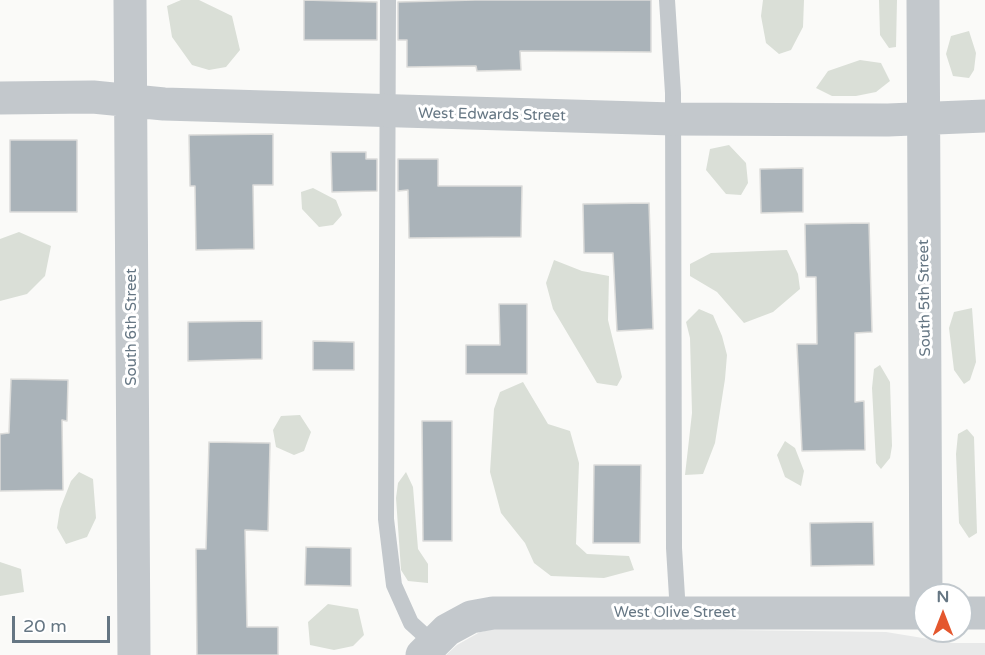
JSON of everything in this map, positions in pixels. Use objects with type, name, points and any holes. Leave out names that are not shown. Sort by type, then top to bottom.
[{"type":"street","name":"South 6th Street","points":[[130,0],[134,655]]},
{"type":"street","name":"South 5th Street","points":[[923,0],[925,583]]},
{"type":"street","name":"West Edwards Street","points":[[0,98],[93,97],[131,101],[389,112],[673,119],[985,116]]},
{"type":"street","name":"West Olive Street","points":[[428,649],[447,630],[471,617],[493,614],[678,614],[913,605]]},
{"type":"lane","points":[[388,0],[386,519],[394,585],[411,623],[428,649]]},
{"type":"lane","points":[[667,0],[674,93],[674,548],[678,614]]},
{"type":"shaded area","points":[[181,0],[199,0],[232,16],[240,50],[226,67],[209,70],[192,65],[172,37],[167,6]]},
{"type":"shaded area","points":[[763,0],[804,0],[803,27],[791,50],[779,54],[766,43],[761,16]]},
{"type":"shaded area","points":[[879,0],[897,0],[896,47],[889,48],[880,35]]},
{"type":"shaded area","points":[[969,31],[976,53],[974,70],[969,78],[953,76],[946,54],[951,36]]},
{"type":"shaded area","points":[[860,60],[881,63],[890,81],[876,92],[856,96],[832,96],[816,88],[828,71]]},
{"type":"shaded area","points":[[729,145],[746,163],[748,183],[741,195],[726,194],[706,170],[710,149]]},
{"type":"shaded area","points":[[313,188],[336,200],[342,215],[333,225],[319,227],[302,209],[301,192]]},
{"type":"shaded area","points":[[19,232],[51,246],[45,276],[27,294],[0,301],[0,239]]},
{"type":"shaded area","points":[[787,250],[798,274],[800,289],[773,312],[744,323],[717,292],[690,276],[690,264],[711,253]]},
{"type":"shaded area","points":[[554,260],[582,271],[609,276],[608,320],[622,377],[617,386],[597,383],[553,309],[546,283]]},
{"type":"shaded area","points":[[972,308],[976,362],[970,380],[964,384],[954,370],[949,328],[954,312]]},
{"type":"shaded area","points":[[699,309],[713,315],[722,336],[727,355],[725,379],[715,443],[703,474],[685,475],[692,413],[690,338],[686,322]]},
{"type":"shaded area","points":[[880,365],[890,382],[892,446],[890,458],[881,469],[876,463],[872,388],[874,369]]},
{"type":"shaded area","points":[[523,382],[548,424],[570,431],[579,463],[576,544],[587,554],[629,556],[634,570],[604,578],[551,576],[534,563],[525,543],[501,513],[490,472],[494,409],[500,392]]},
{"type":"shaded area","points":[[300,415],[311,432],[304,451],[294,455],[276,447],[273,430],[281,416]]},
{"type":"shaded area","points":[[967,429],[974,437],[977,533],[969,538],[959,523],[956,454],[958,434]]},
{"type":"shaded area","points":[[785,441],[795,448],[804,471],[801,486],[785,477],[777,455]]},
{"type":"shaded area","points":[[79,472],[93,479],[96,518],[87,537],[66,544],[57,528],[60,509],[71,481]]},
{"type":"shaded area","points":[[406,472],[413,487],[418,549],[428,564],[428,583],[408,581],[401,570],[396,498],[398,483]]},
{"type":"shaded area","points":[[0,562],[21,569],[24,592],[0,596]]},
{"type":"shaded area","points":[[328,604],[358,609],[364,635],[353,646],[334,650],[310,645],[308,622]]},
{"type":"shaded area","points":[[503,627],[886,632],[913,636],[913,643],[985,643],[985,655],[446,655],[457,645],[480,632]]},
{"type":"building","points":[[304,0],[377,2],[377,40],[304,40]]},
{"type":"building","points":[[651,0],[651,52],[520,51],[521,70],[477,71],[476,66],[407,67],[407,40],[398,40],[398,2]]},
{"type":"building","points":[[273,134],[273,185],[253,185],[254,249],[196,250],[195,186],[190,186],[189,135]]},
{"type":"building","points":[[10,140],[77,140],[77,212],[10,212]]},
{"type":"building","points":[[331,152],[366,152],[366,159],[377,159],[377,191],[332,192]]},
{"type":"building","points":[[398,159],[438,159],[438,186],[522,186],[521,237],[409,238],[408,190],[398,191]]},
{"type":"building","points":[[803,168],[803,212],[761,213],[760,169]]},
{"type":"building","points":[[649,203],[653,329],[617,331],[613,253],[584,253],[583,204]]},
{"type":"building","points":[[869,223],[872,332],[855,333],[855,402],[864,401],[865,450],[802,451],[797,344],[817,344],[816,277],[806,277],[805,224]]},
{"type":"building","points":[[499,304],[527,304],[527,374],[466,374],[466,345],[500,345]]},
{"type":"building","points":[[262,321],[262,359],[188,361],[188,322]]},
{"type":"building","points":[[313,341],[354,342],[354,370],[313,370]]},
{"type":"building","points":[[11,379],[68,380],[67,421],[62,420],[63,490],[0,491],[0,434],[9,433]]},
{"type":"building","points":[[422,421],[452,421],[452,541],[423,541]]},
{"type":"building","points":[[209,442],[270,443],[268,531],[245,530],[247,627],[278,627],[278,655],[197,655],[196,549],[206,549]]},
{"type":"building","points":[[594,465],[641,465],[640,543],[593,543]]},
{"type":"building","points":[[873,522],[874,565],[811,566],[810,523]]},
{"type":"building","points":[[306,547],[351,548],[351,586],[305,585]]}]
